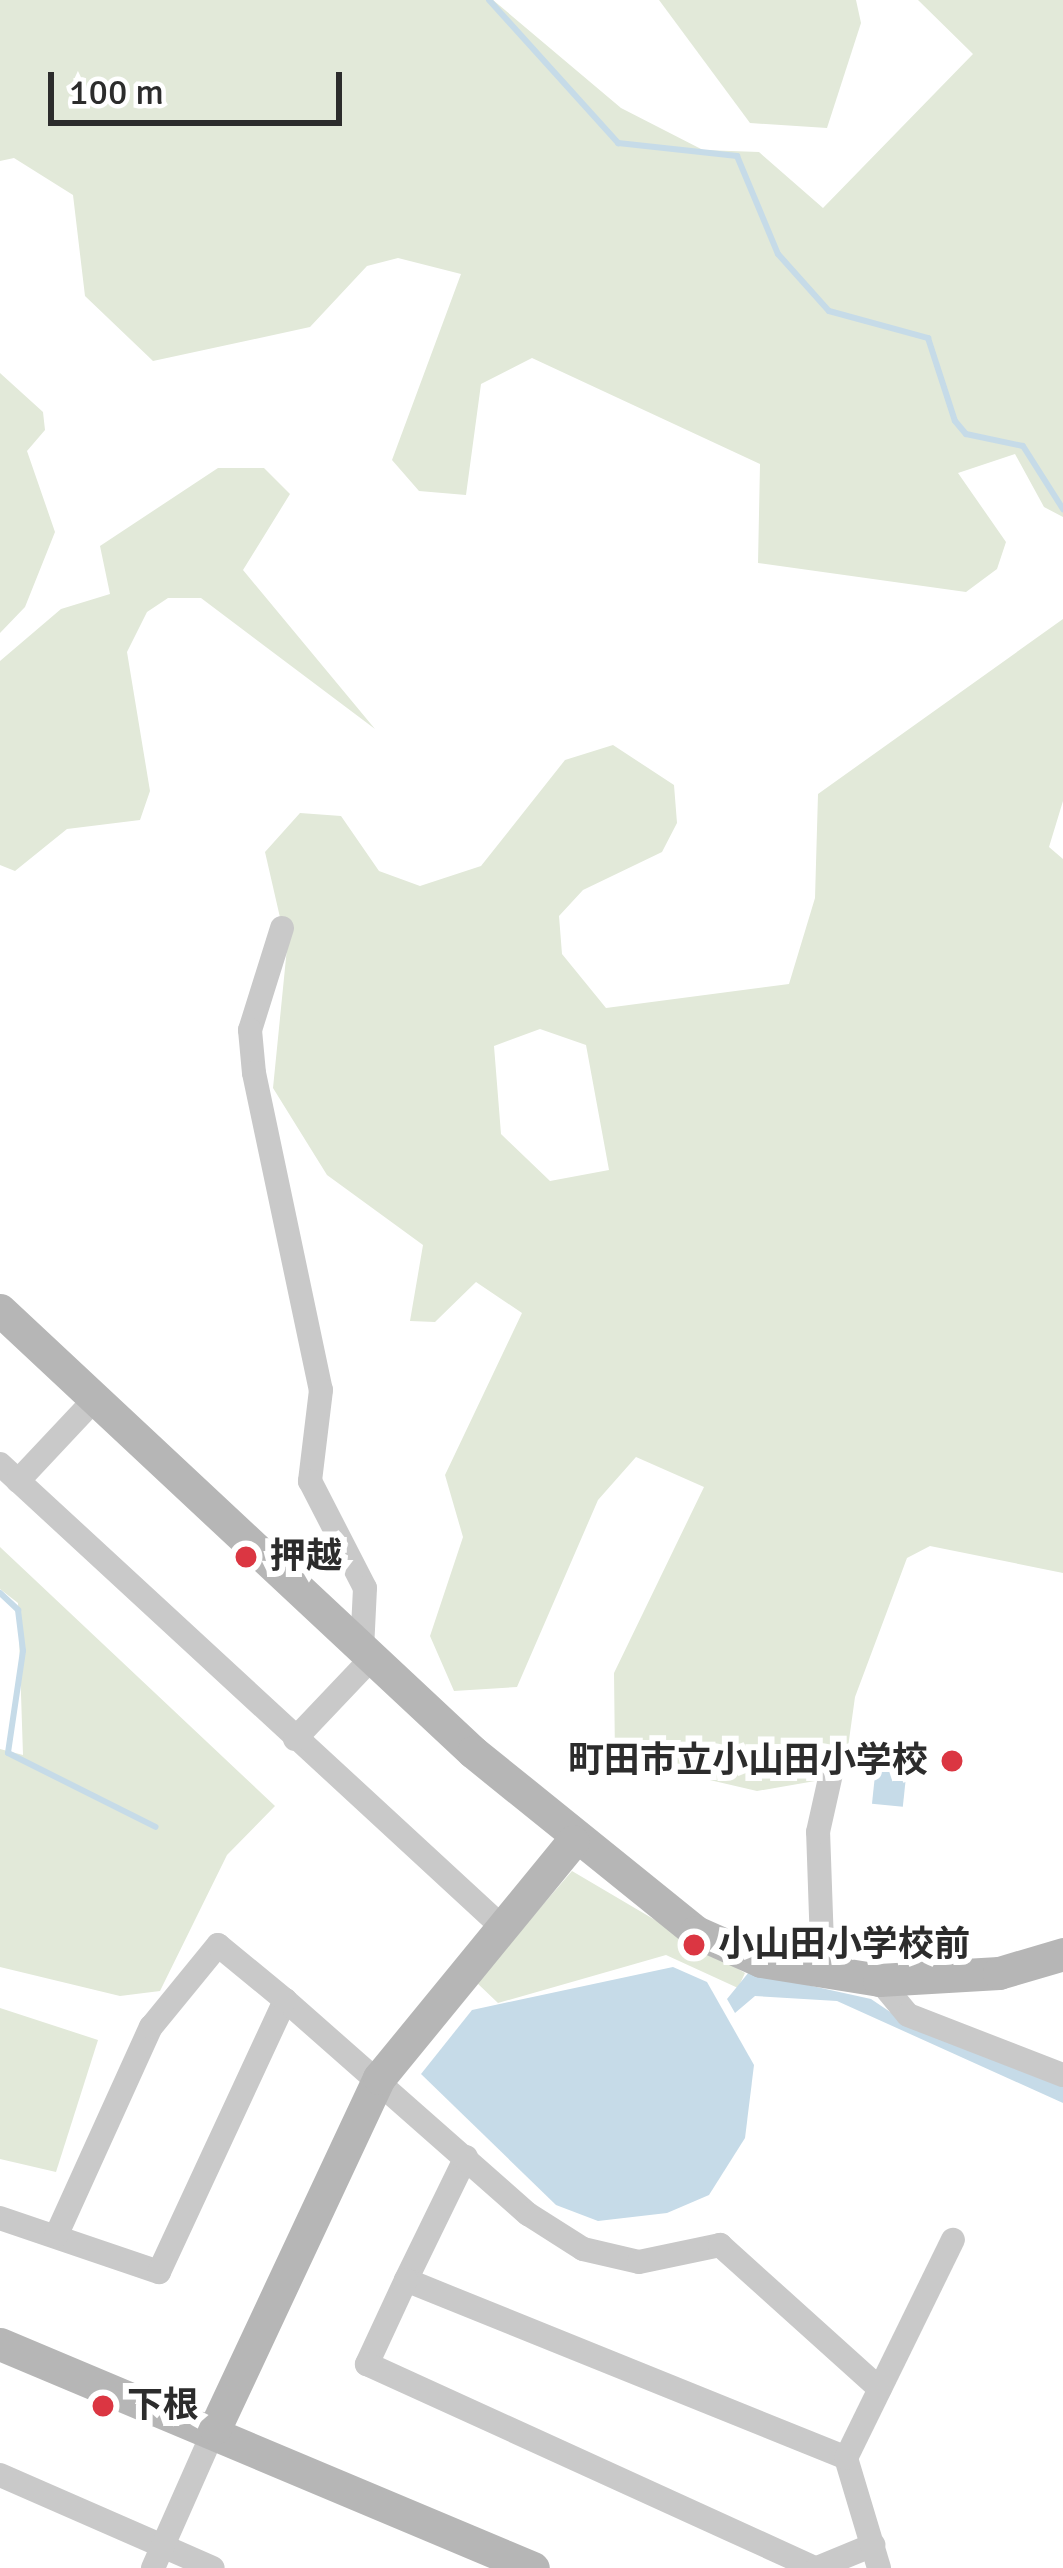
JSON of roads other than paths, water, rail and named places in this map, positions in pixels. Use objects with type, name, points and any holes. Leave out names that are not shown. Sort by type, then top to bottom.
[{"type":"main road","points":[[0,1310],[573,1841],[696,1932],[823,1973],[879,1980],[999,1973],[1063,1954]]},
{"type":"main road","points":[[215,2428],[379,2078],[573,1841]]},
{"type":"main road","points":[[0,2344],[215,2428],[533,2568]]},
{"type":"street","points":[[282,928],[250,1030],[254,1073],[321,1390],[310,1481],[365,1588],[366,1654],[295,1738]]},
{"type":"street","points":[[95,1399],[9,1473],[501,1927]]},
{"type":"street","points":[[823,1973],[818,1832],[833,1765]]},
{"type":"street","points":[[56,2236],[151,2027],[218,1945],[583,2249],[639,2262],[720,2245],[880,2389]]},
{"type":"street","points":[[879,1980],[908,2014],[1063,2074]]},
{"type":"street","points":[[0,2218],[159,2272],[285,2000]]},
{"type":"street","points":[[466,2156],[367,2364],[816,2568],[876,2556],[846,2458],[953,2240]]},
{"type":"street","points":[[406,2280],[846,2458]]},
{"type":"street","points":[[158,2556],[215,2428]]},
{"type":"street","points":[[0,2475],[158,2556],[213,2568]]},
{"type":"water","points":[[879,1737],[910,1740],[903,1807],[872,1804]]},
{"type":"water","points":[[673,1967],[707,1982],[754,2065],[745,2138],[709,2195],[667,2213],[598,2221],[556,2205],[421,2074],[472,2010]]},
{"type":"water","points":[[749,1972],[871,1999],[911,2026],[1063,2081],[1063,2103],[837,2001],[755,1996],[735,2013],[727,1999]]},
{"type":"waterway","points":[[489,0],[618,143],[737,156],[778,254],[829,311],[928,338],[955,421],[966,434],[1023,446],[1063,509]]},
{"type":"waterway","points":[[0,1593],[18,1610],[23,1651],[8,1753],[156,1827]]},
{"type":"place","name":"押越","points":[[246,1557]]},
{"type":"place","name":"町田市立小山田小学校","points":[[952,1761]]},
{"type":"place","name":"小山田小学校前","points":[[694,1945]]},
{"type":"place","name":"下根","points":[[103,2406]]}]
